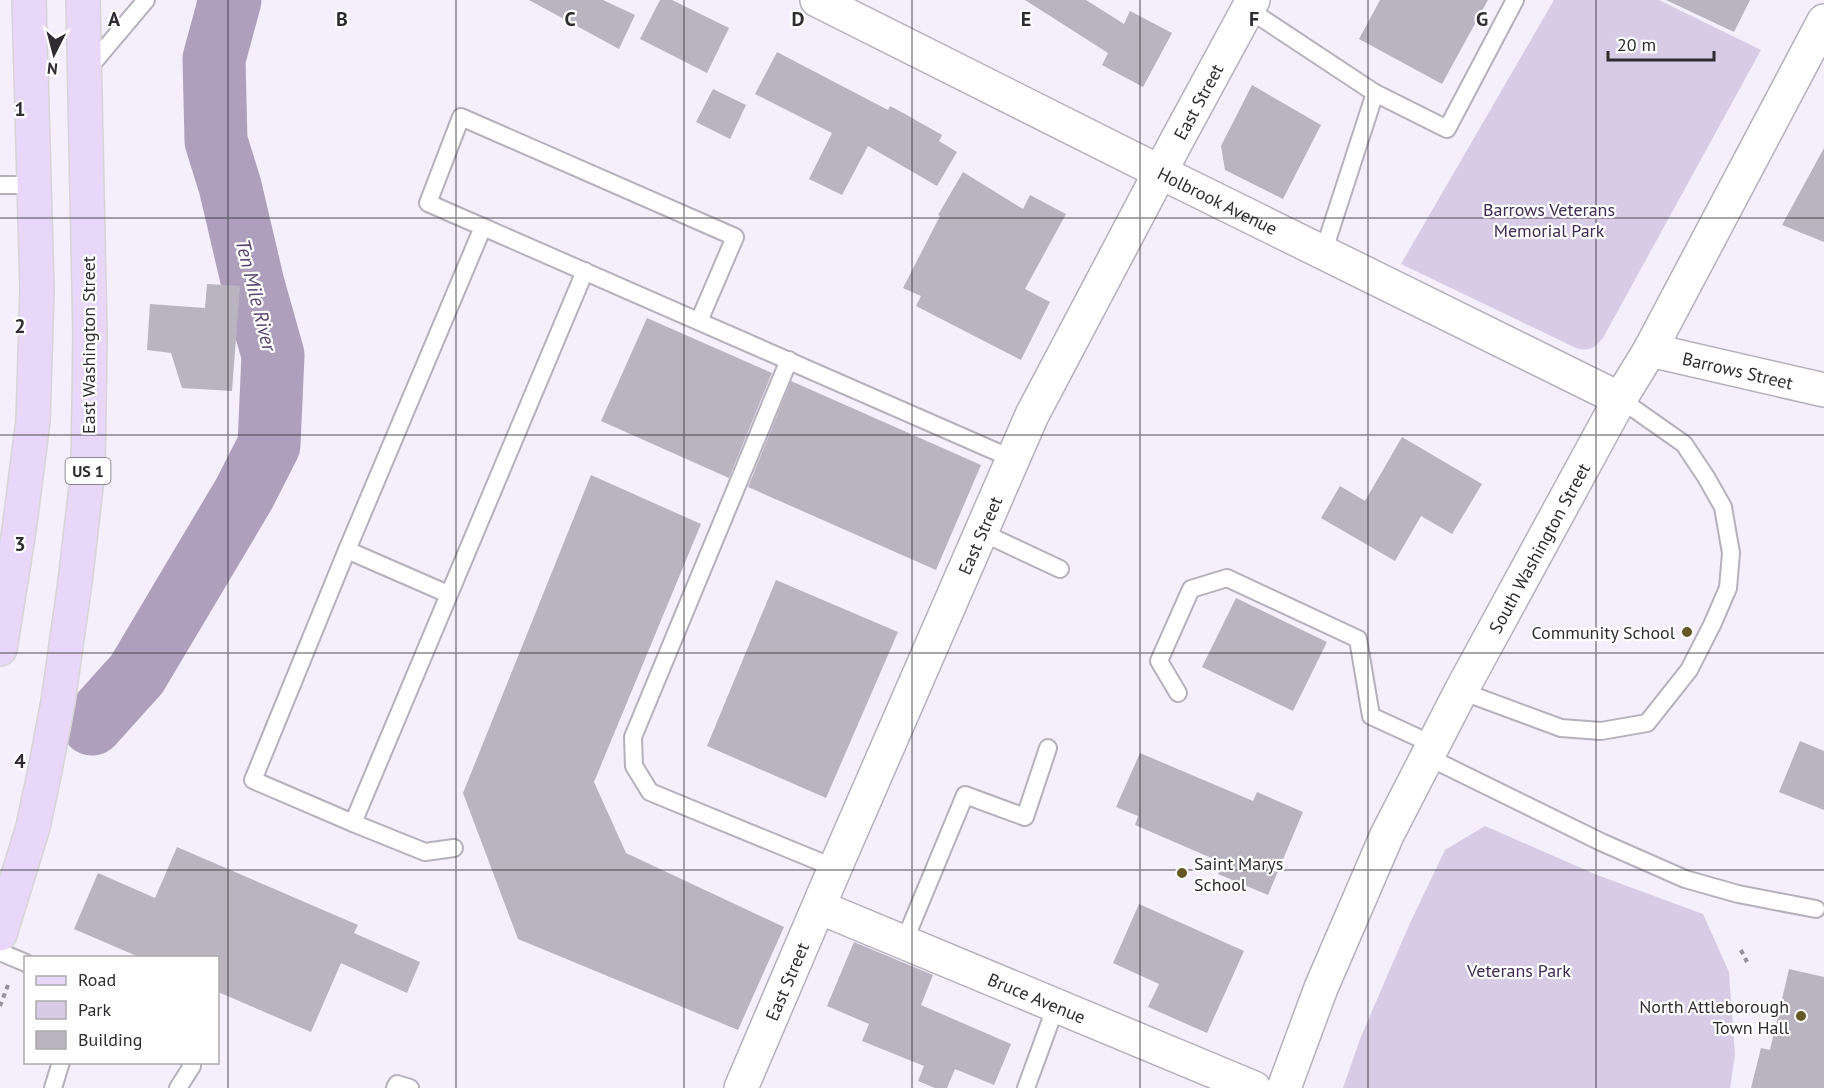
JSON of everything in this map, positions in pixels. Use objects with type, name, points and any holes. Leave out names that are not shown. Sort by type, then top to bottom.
[{"type":"main road","points":[[0,649],[33,421],[37,290],[36,185],[29,0]]},
{"type":"main road","name":"East Washington Street","points":[[0,934],[33,827],[45,771],[74,593],[88,470],[90,336],[83,0]]},
{"type":"street","name":"Holbrook Avenue","points":[[817,0],[1620,399]]},
{"type":"street","name":"East Street","points":[[741,1088],[1032,415],[1251,4]]},
{"type":"street","name":"South Washington Street","points":[[1284,1088],[1321,988],[1387,835],[1461,691],[1620,399],[1650,350],[1824,21]]},
{"type":"street","name":"Barrows Street","points":[[1650,350],[1824,390]]},
{"type":"street","name":"Bruce Avenue","points":[[819,907],[1254,1088]]},
{"type":"lane","points":[[84,73],[146,0]]},
{"type":"lane","points":[[1251,4],[1375,93],[1447,129],[1515,0]]},
{"type":"lane","points":[[1323,253],[1375,93]]},
{"type":"lane","points":[[699,321],[735,237],[461,117],[428,203],[1013,459]]},
{"type":"lane","points":[[0,185],[36,185]]},
{"type":"lane","points":[[454,848],[425,852],[253,780],[483,227]]},
{"type":"lane","points":[[353,823],[585,271]]},
{"type":"lane","points":[[789,360],[633,737],[634,766],[650,792],[835,868]]},
{"type":"lane","points":[[1461,691],[1561,728],[1601,731],[1647,723],[1689,670],[1728,588],[1731,553],[1723,507],[1684,444],[1620,399]]},
{"type":"lane","points":[[981,532],[1060,569]]},
{"type":"lane","points":[[347,550],[448,594]]},
{"type":"lane","points":[[1178,693],[1160,661],[1191,589],[1227,578],[1358,639],[1371,716],[1431,751],[1601,842],[1685,879],[1738,894],[1816,909]]},
{"type":"lane","points":[[904,942],[965,795],[1025,818],[1048,748]]},
{"type":"lane","points":[[0,952],[24,962]]},
{"type":"lane","points":[[1026,1088],[1056,1006]]},
{"type":"lane","points":[[53,1088],[60,1064]]},
{"type":"lane","points":[[178,1088],[191,1064]]},
{"type":"lane","points":[[395,1088],[398,1084],[410,1088]]},
{"type":"path","points":[[1741,950],[1748,962]]},
{"type":"green space","name":"Barrows Veterans Memorial Park","points":[[1554,0],[1659,0],[1761,50],[1603,338],[1594,347],[1588,349],[1576,348],[1401,264]]},
{"type":"green space","name":"Veterans Park","points":[[1485,826],[1597,875],[1703,914],[1729,972],[1735,1055],[1730,1088],[1343,1088],[1360,1039],[1410,923],[1445,850]]},
{"type":"building","points":[[529,0],[603,0],[635,15],[619,49]]},
{"type":"building","points":[[660,0],[672,0],[729,28],[707,73],[640,39]]},
{"type":"building","points":[[1025,0],[1086,0],[1124,24],[1130,11],[1172,33],[1143,87],[1102,65],[1108,53]]},
{"type":"building","points":[[1380,0],[1488,0],[1442,84],[1359,39]]},
{"type":"building","points":[[1666,0],[1750,0],[1734,32]]},
{"type":"building","points":[[777,52],[888,110],[890,106],[942,135],[939,141],[957,152],[937,186],[868,146],[842,195],[809,179],[832,133],[755,94]]},
{"type":"building","points":[[1252,85],[1321,125],[1283,199],[1225,170],[1221,146]]},
{"type":"building","points":[[713,89],[746,105],[730,139],[696,122]]},
{"type":"building","points":[[1824,148],[1824,242],[1782,225]]},
{"type":"building","points":[[963,172],[1023,209],[1030,195],[1066,214],[1025,289],[1050,302],[1021,360],[916,306],[921,296],[903,288],[940,216],[938,215]]},
{"type":"building","points":[[207,284],[240,286],[232,391],[182,388],[171,353],[147,350],[150,304],[205,308]]},
{"type":"building","points":[[647,318],[772,373],[729,478],[601,421]]},
{"type":"building","points":[[791,381],[981,465],[936,570],[748,487]]},
{"type":"building","points":[[1402,437],[1482,484],[1452,534],[1421,516],[1395,561],[1321,518],[1340,486],[1365,501]]},
{"type":"building","points":[[591,475],[701,524],[594,782],[626,853],[784,927],[738,1030],[518,939],[463,793]]},
{"type":"building","points":[[776,580],[898,632],[826,798],[707,746]]},
{"type":"building","points":[[1236,598],[1327,642],[1293,711],[1202,667]]},
{"type":"building","points":[[1800,741],[1824,751],[1824,810],[1779,792]]},
{"type":"building","points":[[1140,753],[1253,801],[1257,792],[1303,812],[1268,895],[1218,874],[1223,863],[1135,825],[1138,816],[1116,807]]},
{"type":"building","points":[[177,847],[358,925],[354,933],[420,962],[407,993],[341,963],[311,1032],[219,992],[219,956],[137,956],[74,929],[98,873],[155,898]]},
{"type":"building","points":[[1139,904],[1244,951],[1207,1033],[1148,1007],[1159,984],[1113,963]]},
{"type":"building","points":[[854,942],[933,975],[921,1005],[1011,1044],[994,1085],[955,1069],[947,1088],[935,1088],[918,1081],[924,1066],[862,1041],[869,1024],[827,1006]]},
{"type":"building","name":"North Attleborough Town Hall","points":[[1789,969],[1824,977],[1824,1088],[1751,1088],[1761,1048],[1770,1050]]},
{"type":"waterway","name":"Ten Mile River","points":[[92,724],[137,674],[244,494],[269,445],[273,355],[253,284],[230,186],[216,141],[214,59],[230,0]]},
{"type":"place","name":"Community School","points":[[1687,632]]},
{"type":"place","name":"Saint Marys School","points":[[1182,873]]},
{"type":"place","name":"North Attleborough Town Hall","points":[[1801,1016]]}]
